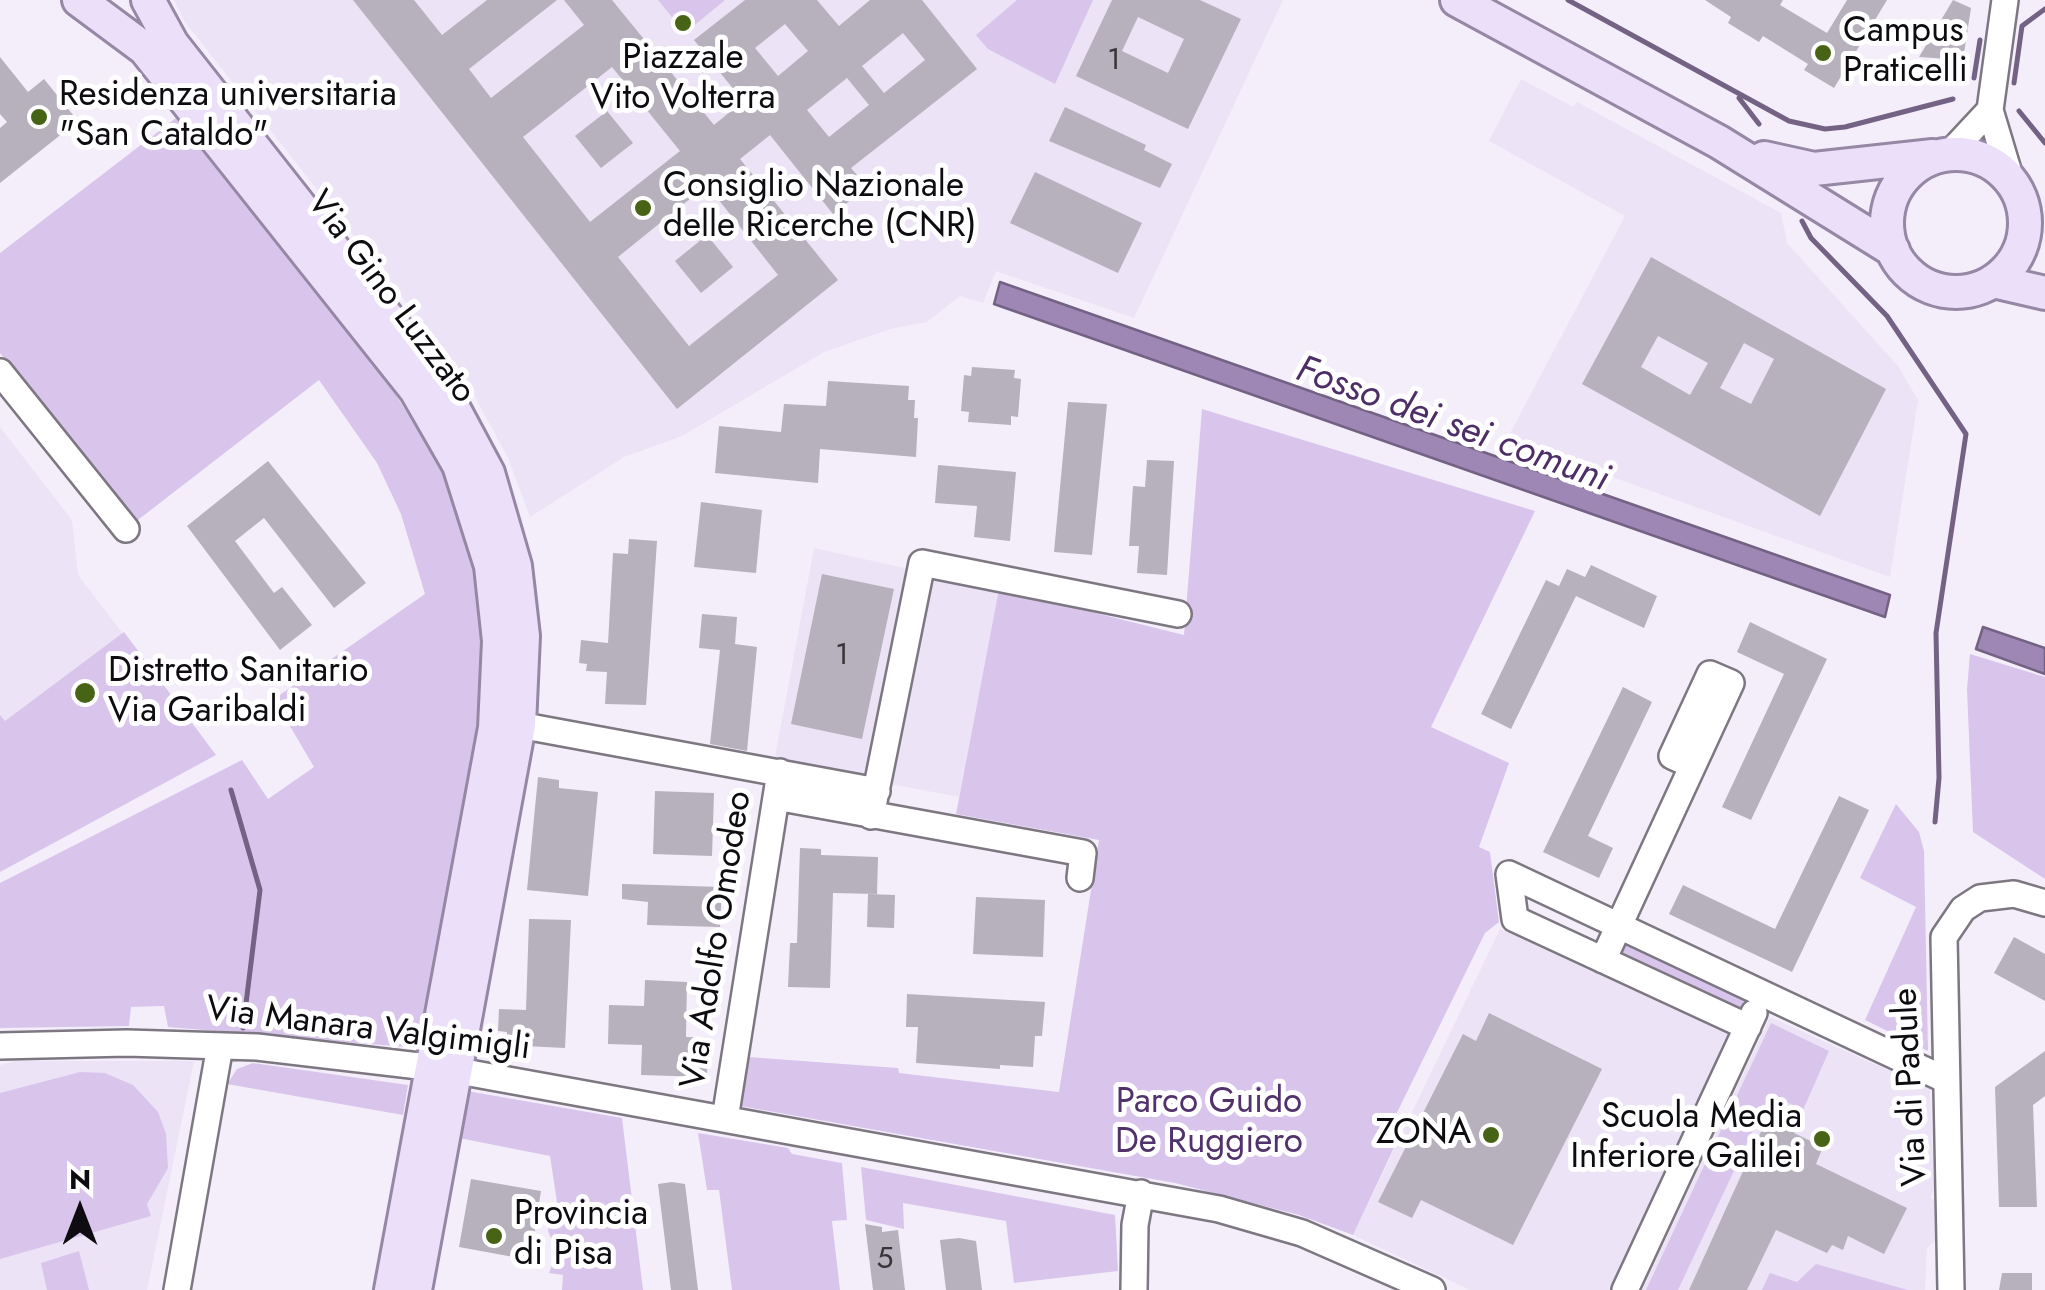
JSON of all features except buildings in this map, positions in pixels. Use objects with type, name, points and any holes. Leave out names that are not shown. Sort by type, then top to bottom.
[{"type":"main road","name":"Via Gino Luzzato","points":[[79,0],[146,50],[384,348],[435,420],[472,498],[497,604],[498,702],[441,1068]]},
{"type":"main road","name":"Via Gino Luzzato","points":[[148,0],[166,36],[431,370],[472,439],[495,492],[516,576],[523,636],[519,725],[441,1068]]},
{"type":"main road","points":[[1456,0],[1719,142],[1893,250],[1913,276],[1937,288],[1966,291],[1993,281],[2013,262],[2022,245],[2026,217],[2016,190]]},
{"type":"main road","points":[[1719,142],[1814,169],[1946,154],[1986,160],[2045,224]]},
{"type":"main road","points":[[1893,250],[1887,218],[1895,191],[1918,166],[1946,154]]},
{"type":"main road","points":[[1993,281],[2045,293]]},
{"type":"main road","points":[[391,1290],[441,1068]]},
{"type":"main road","points":[[415,1290],[441,1068]]},
{"type":"street","points":[[2005,0],[1990,110],[2016,190]]},
{"type":"street","points":[[1946,154],[1990,110]]},
{"type":"street","points":[[0,372],[126,529]]},
{"type":"street","points":[[874,804],[922,563],[1178,614]]},
{"type":"street","points":[[519,725],[1083,853],[1080,878]]},
{"type":"street","points":[[1603,960],[1692,766]]},
{"type":"street","name":"Via Adolfo Omodeo","points":[[725,1119],[778,784]]},
{"type":"street","points":[[1748,1027],[1515,919],[1509,874],[1946,1080]]},
{"type":"street","name":"Via di Padule","points":[[1951,1290],[1942,946],[1954,919],[1980,898],[2014,894],[2045,903]]},
{"type":"street","points":[[1626,1290],[1762,993]]},
{"type":"street","name":"Via Manara Valgimigli","points":[[0,1046],[220,1046],[441,1068],[1141,1193],[1282,1226],[1432,1290]]},
{"type":"street","points":[[177,1290],[220,1046]]},
{"type":"street","points":[[1134,1290],[1135,1226],[1141,1193]]},
{"type":"shaded area","points":[[174,0],[1283,0],[1134,318],[996,271],[983,303],[960,296],[927,322],[890,329],[824,352],[682,436],[624,457],[530,517],[508,458],[462,373],[185,22]]},
{"type":"shaded area","points":[[1521,79],[1573,107],[1577,102],[1781,213],[1787,243],[1898,366],[1918,400],[1890,577],[1507,439],[1625,216],[1489,141]]},
{"type":"shaded area","points":[[1000,282],[1890,595],[1885,617],[994,304]]},
{"type":"shaded area","name":"Distretto Sanitario Via Garibaldi","points":[[0,427],[72,520],[78,575],[216,755],[0,872]]},
{"type":"shaded area","points":[[814,548],[999,589],[959,797],[774,762]]},
{"type":"shaded area","points":[[1983,627],[2045,648],[2045,674],[1976,649]]},
{"type":"shaded area","points":[[1500,929],[1734,1031],[1610,1290],[1470,1290],[1353,1235]]},
{"type":"shaded area","name":"Scuola Media Inferiore Galilei","points":[[1770,1017],[1930,1089],[1934,1190],[1930,1198],[1935,1200],[1936,1240],[1927,1248],[1925,1290],[1642,1290]]},
{"type":"shaded area","points":[[16,1061],[194,1061],[147,1290],[0,1290],[0,1065]]},
{"type":"green space","points":[[658,0],[725,0],[685,33]]},
{"type":"green space","points":[[1017,0],[1093,0],[1055,84],[988,49],[976,35]]},
{"type":"green space","points":[[176,118],[392,388],[444,474],[466,535],[480,599],[481,708],[417,1048],[168,1027],[164,1006],[131,1007],[129,1026],[0,1028],[0,883],[242,760],[268,799],[314,767],[274,699],[425,594],[401,514],[377,463],[319,380],[134,523],[0,353],[0,253]]},
{"type":"green space","name":"Parco Guido De Ruggiero","points":[[1202,409],[1535,511],[1431,727],[1509,763],[1479,847],[1490,852],[1499,922],[1485,933],[1386,1135],[1397,1141],[1353,1235],[1299,1215],[1175,1183],[740,1106],[748,1057],[898,1068],[899,1073],[1059,1092],[1099,840],[956,814],[999,589],[1184,635]]},
{"type":"green space","points":[[124,632],[216,755],[0,872],[0,715],[5,721]]},
{"type":"green space","points":[[1970,654],[2045,677],[2045,879],[1973,832],[1967,689]]},
{"type":"green space","points":[[1896,804],[1919,832],[1924,851],[1928,1051],[1865,1020],[1916,907],[1860,878]]},
{"type":"green space","points":[[1627,935],[1748,991],[1739,1012],[1617,956]]},
{"type":"green space","points":[[1771,1023],[1829,1051],[1803,1110],[1770,1094],[1678,1290],[1646,1290]]},
{"type":"green space","points":[[253,1063],[408,1085],[403,1115],[227,1084],[237,1069]]},
{"type":"green space","points":[[80,1072],[105,1073],[133,1085],[158,1112],[166,1134],[168,1168],[147,1204],[151,1216],[0,1259],[0,1093]]},
{"type":"green space","points":[[467,1091],[622,1118],[643,1290],[562,1290],[563,1275],[549,1273],[557,1252],[548,1231],[551,1205],[557,1202],[550,1156],[459,1138]]},
{"type":"green space","points":[[698,1133],[788,1148],[792,1154],[842,1163],[847,1220],[832,1221],[840,1290],[732,1290],[719,1190],[707,1190]]},
{"type":"green space","points":[[861,1167],[1115,1215],[1118,1271],[1014,1283],[1006,1221],[903,1203],[904,1229],[866,1220]]},
{"type":"green space","points":[[79,1251],[89,1290],[47,1290],[41,1263]]},
{"type":"green space","points":[[1816,1264],[1908,1290],[1762,1290],[1770,1273],[1797,1282]]},
{"type":"waterway","points":[[1568,0],[1789,121],[1825,129],[1845,127],[1953,99]]},
{"type":"waterway","points":[[2014,83],[2022,26],[2045,9]]},
{"type":"waterway","points":[[1974,78],[1980,40]]},
{"type":"waterway","points":[[1739,98],[1759,124]]},
{"type":"waterway","points":[[2019,111],[2045,143]]},
{"type":"waterway","points":[[1802,221],[1811,238],[1887,316],[1966,434],[1936,633],[1939,778],[1935,822]]},
{"type":"waterway","points":[[231,790],[260,890],[243,1028]]},
{"type":"place","name":"Piazzale Vito Volterra","points":[[683,23]]},
{"type":"place","name":"Campus Praticelli","points":[[1823,53]]},
{"type":"place","name":"Residenza universitaria \"San Cataldo\"","points":[[39,117]]},
{"type":"place","name":"Consiglio Nazionale delle Ricerche (CNR)","points":[[643,208]]},
{"type":"place","name":"Distretto Sanitario Via Garibaldi","points":[[85,693]]},
{"type":"place","name":"ZONA","points":[[1491,1135]]},
{"type":"place","name":"Scuola Media Inferiore Galilei","points":[[1822,1139]]},
{"type":"place","name":"Provincia di Pisa","points":[[494,1236]]},
{"type":"water label","name":"Fosso dei sei comuni","points":[[1452,426]]}]
